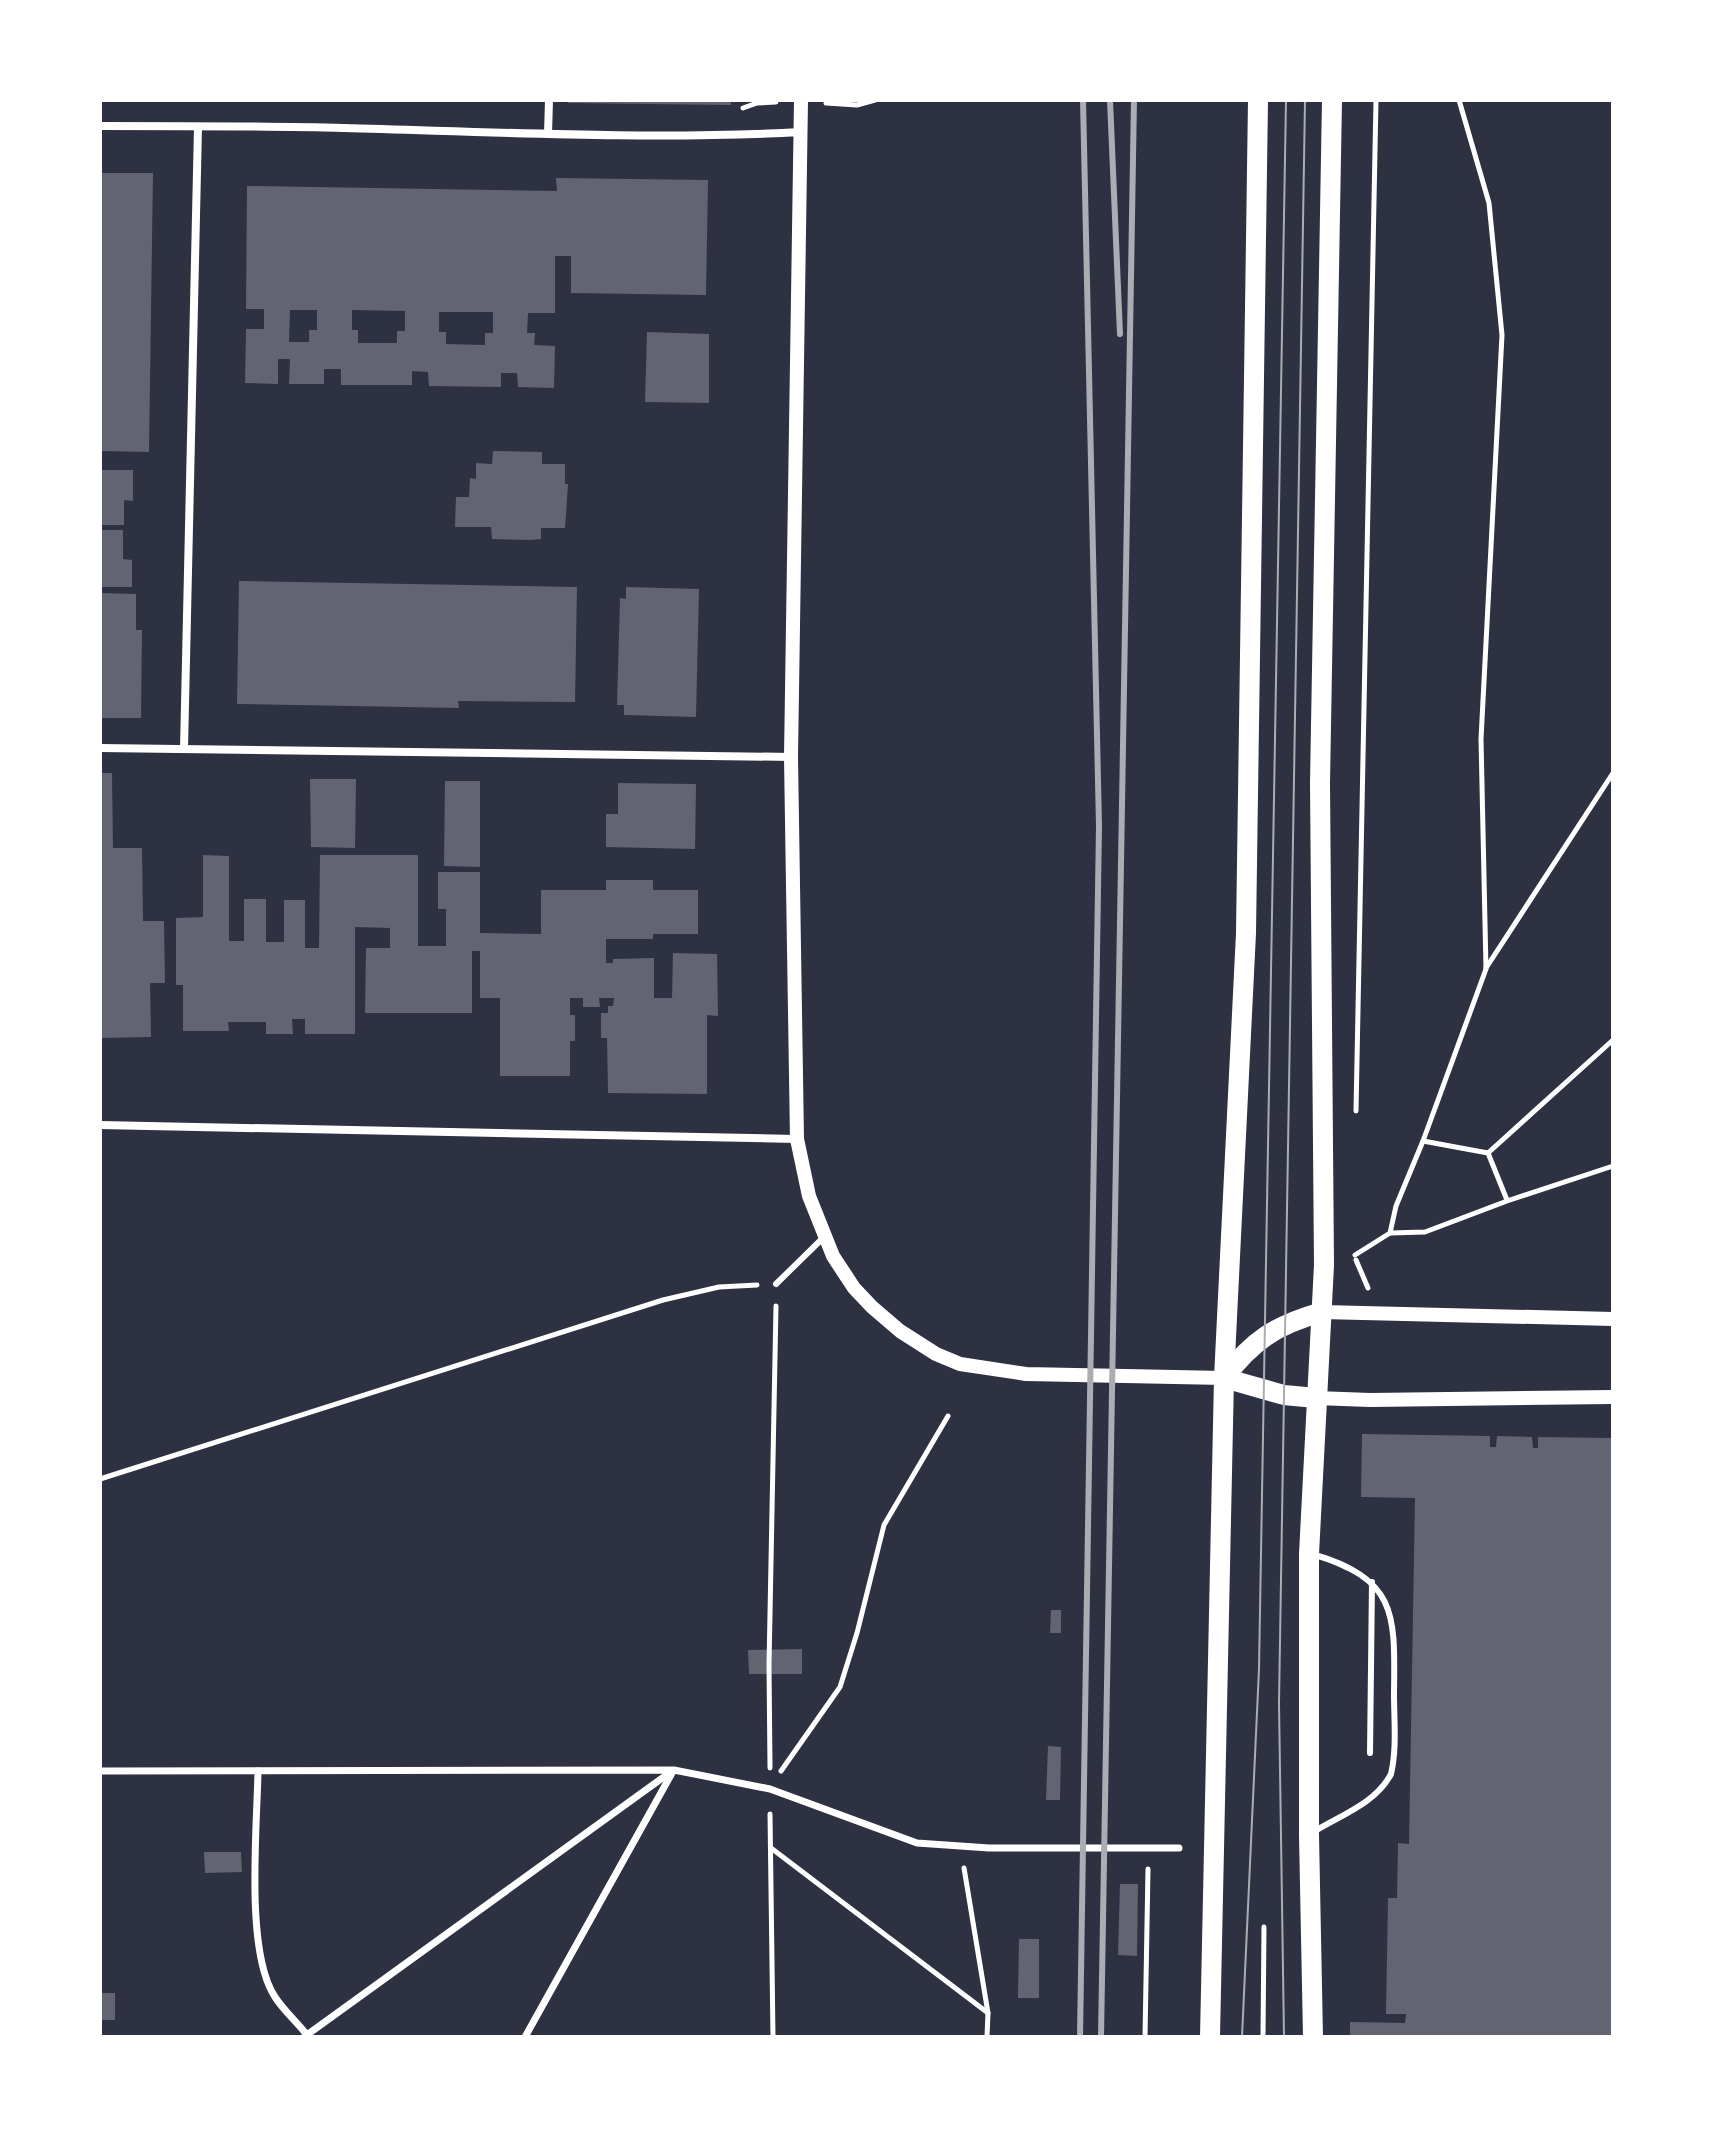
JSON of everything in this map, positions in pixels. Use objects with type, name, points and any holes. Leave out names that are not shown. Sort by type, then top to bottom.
[{"type":"main road","points":[[1210,2037],[1224,1378],[1246,933],[1258,100]]},
{"type":"main road","points":[[1313,2037],[1309,1554],[1322,1312],[1324,1060],[1320,783],[1332,100]]},
{"type":"main road","points":[[1224,1378],[1243,1353],[1266,1335],[1292,1321],[1322,1312]]},
{"type":"main road","points":[[1224,1378],[1284,1395],[1316,1398]]},
{"type":"street","points":[[548,134],[549,100]]},
{"type":"street","points":[[801,100],[791,757],[797,1139],[809,1196],[824,1237],[854,1288],[900,1331],[960,1364],[1026,1374],[1224,1378]]},
{"type":"street","points":[[100,126],[548,134],[736,135],[801,132]]},
{"type":"street","points":[[184,749],[198,127]]},
{"type":"street","points":[[100,748],[791,757]]},
{"type":"street","points":[[100,1125],[797,1139]]},
{"type":"street","points":[[1322,1312],[1613,1319]]},
{"type":"street","points":[[1316,1398],[1613,1397]]},
{"type":"street","points":[[258,1771],[256,1919],[259,1958],[274,1996],[306,2036],[674,1770]]},
{"type":"street","points":[[525,2037],[674,1770]]},
{"type":"street","points":[[100,1771],[674,1770],[770,1789],[917,1843],[989,1848],[1179,1848]]},
{"type":"lane","points":[[776,1284],[824,1237]]},
{"type":"lane","points":[[1309,1554],[1355,1569],[1372,1582],[1385,1600],[1393,1627],[1394,1677],[1391,1774],[1381,1789],[1363,1803],[1309,1835]]},
{"type":"lane","points":[[1370,1753],[1372,1582]]},
{"type":"path","points":[[857,105],[875,100]]},
{"type":"path","points":[[1356,1119],[1376,100]]},
{"type":"path","points":[[1459,100],[1489,203],[1502,335],[1481,739],[1486,969]]},
{"type":"path","points":[[1390,1233],[1396,1206],[1486,969],[1613,773]]},
{"type":"path","points":[[1488,1153],[1613,1040]]},
{"type":"path","points":[[1423,1141],[1488,1153]]},
{"type":"path","points":[[1488,1153],[1507,1201]]},
{"type":"path","points":[[1354,1242],[1354,1256],[1390,1233],[1425,1232],[1613,1166]]},
{"type":"path","points":[[100,1479],[663,1300],[719,1287],[776,1284],[769,1665],[773,2037]]},
{"type":"path","points":[[770,1789],[840,1687],[884,1525],[948,1416]]},
{"type":"path","points":[[961,1846],[988,2013],[987,2037]]},
{"type":"path","points":[[771,1848],[988,2013]]},
{"type":"path","points":[[1145,2037],[1148,1848]]},
{"type":"path","points":[[1263,2037],[1264,1927]]},
{"type":"building","points":[[568,100],[731,100],[731,105],[568,103]]},
{"type":"building","points":[[100,173],[153,173],[149,452],[100,451]]},
{"type":"building","points":[[556,178],[708,180],[706,295],[571,293],[571,256],[555,256],[555,313],[528,313],[527,333],[535,333],[534,345],[555,346],[554,388],[518,387],[517,373],[501,373],[501,387],[429,386],[428,372],[412,371],[412,385],[341,385],[341,369],[324,369],[324,384],[289,384],[290,359],[278,359],[278,384],[245,383],[246,329],[264,329],[264,309],[246,309],[247,186],[557,191]],"holes":[[[290,310],[317,310],[317,330],[309,330],[309,342],[289,342]],[[352,310],[405,311],[405,331],[397,331],[397,343],[358,343],[358,330],[352,330]],[[439,312],[493,312],[493,333],[485,333],[485,345],[446,344],[446,332],[439,332]]]},
{"type":"building","points":[[647,332],[709,334],[709,403],[645,402]]},
{"type":"building","points":[[493,451],[542,452],[542,464],[565,464],[565,484],[568,484],[565,528],[541,528],[541,539],[530,540],[492,539],[491,527],[455,527],[456,497],[469,497],[470,478],[476,479],[476,463],[492,464]]},
{"type":"building","points":[[100,470],[133,470],[133,501],[124,500],[124,525],[100,525]]},
{"type":"building","points":[[100,530],[123,530],[123,559],[132,560],[132,587],[100,587]]},
{"type":"building","points":[[239,581],[577,587],[575,702],[458,701],[459,708],[237,704]]},
{"type":"building","points":[[626,587],[699,589],[696,717],[624,715],[624,705],[617,705],[620,598],[626,599]]},
{"type":"building","points":[[100,593],[136,594],[136,630],[142,630],[141,718],[100,718]]},
{"type":"building","points":[[100,773],[112,773],[113,848],[142,848],[143,921],[164,921],[165,983],[150,983],[151,1037],[100,1038]]},
{"type":"building","points":[[310,779],[356,779],[355,848],[311,847]]},
{"type":"building","points":[[445,781],[480,781],[480,867],[444,866]]},
{"type":"building","points":[[618,783],[696,784],[695,849],[606,847],[606,814],[618,814]]},
{"type":"building","points":[[203,855],[229,856],[229,941],[244,941],[244,899],[266,899],[266,942],[284,942],[284,900],[305,900],[305,948],[319,948],[320,855],[418,855],[418,946],[446,946],[446,909],[438,909],[438,872],[480,872],[480,933],[541,934],[541,890],[606,890],[606,880],[653,880],[653,890],[698,890],[698,934],[653,934],[653,939],[606,939],[606,963],[613,963],[613,959],[654,958],[654,998],[672,998],[673,953],[717,954],[718,1016],[707,1015],[707,1094],[608,1093],[607,1038],[601,1038],[601,1013],[608,1013],[608,1006],[613,1006],[614,998],[599,998],[600,1007],[583,1007],[583,998],[570,998],[570,1015],[575,1015],[575,1041],[570,1041],[570,1076],[500,1076],[500,998],[480,998],[480,951],[472,951],[472,1013],[365,1013],[366,948],[390,948],[390,928],[355,927],[355,1034],[305,1034],[305,1019],[292,1019],[293,1034],[266,1034],[266,1022],[228,1022],[229,1031],[183,1031],[183,985],[176,985],[176,918],[203,917]]},
{"type":"building","points":[[1362,1434],[1490,1436],[1490,1447],[1496,1447],[1497,1436],[1532,1437],[1533,1448],[1538,1448],[1538,1437],[1613,1438],[1613,2037],[1350,2037],[1350,2022],[1405,2023],[1406,2014],[1386,2014],[1388,1898],[1397,1898],[1398,1843],[1409,1844],[1415,1498],[1361,1497]]},
{"type":"building","points":[[1051,1610],[1061,1610],[1061,1633],[1050,1633]]},
{"type":"building","points":[[802,1649],[802,1674],[749,1674],[748,1650]]},
{"type":"building","points":[[1048,1746],[1061,1747],[1060,1800],[1046,1800]]},
{"type":"building","points":[[204,1852],[241,1852],[242,1872],[205,1873]]},
{"type":"building","points":[[1120,1884],[1138,1884],[1137,1956],[1118,1955]]},
{"type":"building","points":[[1019,1939],[1039,1939],[1039,1998],[1018,1998]]},
{"type":"building","points":[[100,1993],[115,1993],[115,2020],[100,2020]]},
{"type":"tram line","points":[[1242,2037],[1259,1669],[1286,100]]},
{"type":"tram line","points":[[1284,2037],[1279,1703],[1305,100]]},
{"type":"railway","points":[[1080,2037],[1099,826],[1083,100]]},
{"type":"railway","points":[[1110,100],[1120,334]]},
{"type":"railway","points":[[1101,2037],[1134,100]]}]
